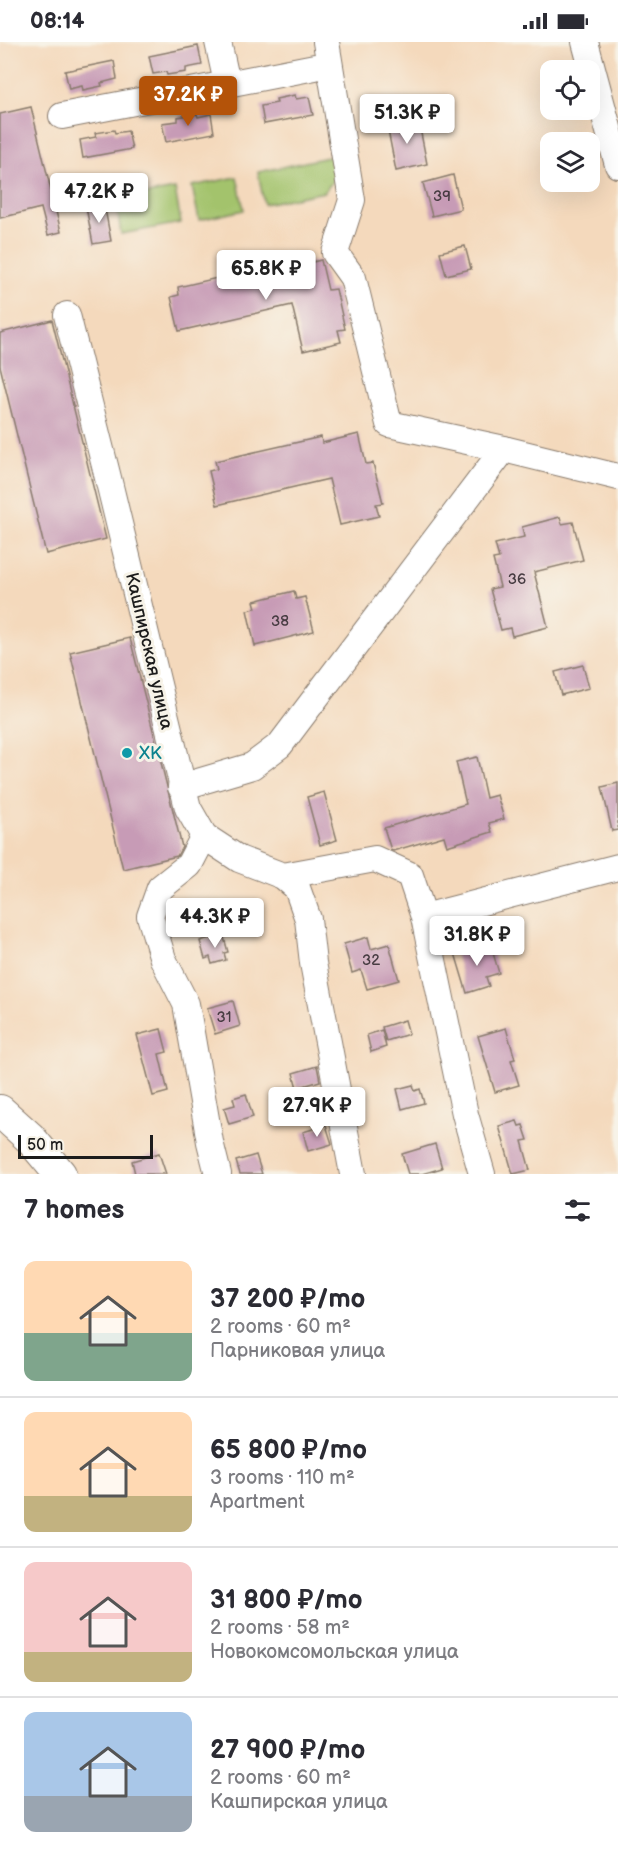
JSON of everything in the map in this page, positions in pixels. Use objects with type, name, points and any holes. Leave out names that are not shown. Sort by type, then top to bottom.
[{"type":"main road","points":[[0,1111],[30,1137],[60,1174]]},
{"type":"street","points":[[218,42],[227,83]]},
{"type":"street","points":[[326,42],[352,200],[335,253],[353,278],[389,424],[618,477]]},
{"type":"street","points":[[585,42],[618,165]]},
{"type":"street","points":[[62,116],[315,67]]},
{"type":"street","name":"Кашпирская улица","points":[[67,315],[181,788],[188,808],[204,836]]},
{"type":"street","points":[[181,788],[252,766],[280,745],[504,449]]},
{"type":"street","points":[[218,1174],[210,1142],[186,1004],[163,959],[150,916],[160,888],[189,865],[204,836],[238,859],[283,876],[297,888],[308,920],[313,963],[353,1174]]},
{"type":"street","points":[[283,876],[375,859],[410,875],[424,916],[465,1114],[482,1174]]},
{"type":"street","points":[[424,916],[618,867]]},
{"type":"green space","points":[[333,156],[337,176],[324,192],[264,204],[258,172]]},
{"type":"green space","points":[[237,177],[244,210],[199,220],[192,186]]},
{"type":"green space","points":[[175,189],[181,223],[121,234],[116,200]]},
{"type":"building","points":[[198,46],[202,65],[186,68],[186,72],[167,75],[166,72],[153,74],[149,56]]},
{"type":"building","points":[[114,61],[117,79],[101,83],[102,86],[83,90],[82,86],[69,89],[65,71]]},
{"type":"building","points":[[295,95],[296,99],[309,97],[313,115],[264,124],[261,106],[277,103],[276,99]]},
{"type":"building","points":[[31,107],[61,232],[48,235],[41,208],[0,218],[0,114]]},
{"type":"building","points":[[197,114],[198,117],[211,114],[214,133],[166,142],[162,123],[178,121],[178,117]]},
{"type":"building","points":[[418,118],[427,164],[396,171],[387,125]]},
{"type":"building","points":[[114,130],[115,133],[128,131],[132,149],[83,158],[80,140],[96,137],[95,133]]},
{"type":"building","points":[[453,175],[461,209],[432,216],[423,183]]},
{"type":"building","points":[[104,203],[111,241],[93,244],[86,207]]},
{"type":"building","points":[[465,246],[471,269],[446,275],[440,252]]},
{"type":"building","points":[[321,260],[328,290],[336,289],[345,329],[338,330],[341,342],[303,351],[292,305],[179,331],[171,297],[179,295],[178,287],[283,263],[284,269]]},
{"type":"building","points":[[52,320],[106,539],[46,554],[0,366],[0,333]]},
{"type":"building","points":[[359,434],[366,464],[373,463],[383,503],[376,504],[379,516],[340,525],[329,479],[217,505],[209,471],[217,469],[215,461],[321,437],[322,443]]},
{"type":"building","points":[[560,517],[562,524],[573,522],[583,560],[534,572],[548,627],[512,636],[510,628],[501,630],[490,589],[500,587],[493,559],[499,558],[495,544],[524,537],[522,527]]},
{"type":"building","points":[[294,591],[296,599],[305,597],[314,631],[255,646],[247,610],[256,608],[254,601]]},
{"type":"building","name":"ХК","points":[[130,638],[182,847],[177,856],[123,869],[70,652]]},
{"type":"building","points":[[583,665],[589,688],[561,695],[555,672]]},
{"type":"building","points":[[477,757],[486,798],[497,795],[504,819],[489,823],[492,832],[447,846],[444,836],[391,850],[384,828],[466,804],[456,762]]},
{"type":"building","points":[[618,783],[618,830],[612,831],[602,787]]},
{"type":"building","points":[[324,792],[337,840],[320,845],[307,797]]},
{"type":"building","points":[[223,934],[228,952],[224,953],[226,960],[212,964],[210,957],[205,959],[200,941]]},
{"type":"building","points":[[368,937],[371,949],[389,944],[399,980],[367,989],[361,970],[352,973],[344,944]]},
{"type":"building","points":[[490,943],[499,973],[486,977],[489,986],[467,993],[455,953]]},
{"type":"building","points":[[233,1001],[240,1026],[215,1034],[207,1008]]},
{"type":"building","points":[[405,1020],[409,1034],[386,1041],[382,1027]]},
{"type":"building","points":[[506,1028],[515,1059],[511,1060],[519,1085],[495,1092],[478,1036]]},
{"type":"building","points":[[161,1029],[167,1052],[159,1054],[168,1092],[153,1096],[137,1035]]},
{"type":"building","points":[[382,1030],[386,1047],[371,1052],[367,1035]]},
{"type":"building","points":[[317,1066],[320,1081],[297,1088],[293,1073]]},
{"type":"building","points":[[413,1085],[415,1091],[420,1089],[424,1103],[402,1109],[397,1089]]},
{"type":"building","points":[[246,1094],[253,1117],[229,1124],[224,1108],[235,1105],[233,1098]]},
{"type":"building","points":[[517,1121],[519,1126],[523,1125],[528,1140],[522,1141],[530,1170],[513,1174],[499,1126]]},
{"type":"building","points":[[326,1125],[332,1144],[308,1151],[303,1132]]},
{"type":"building","points":[[435,1144],[442,1168],[422,1174],[408,1174],[402,1154]]},
{"type":"building","points":[[159,1153],[166,1174],[135,1174],[132,1161]]},
{"type":"building","points":[[256,1155],[262,1174],[240,1174],[236,1161]]},
{"type":"place","name":"ХК","points":[[127,753]]}]
